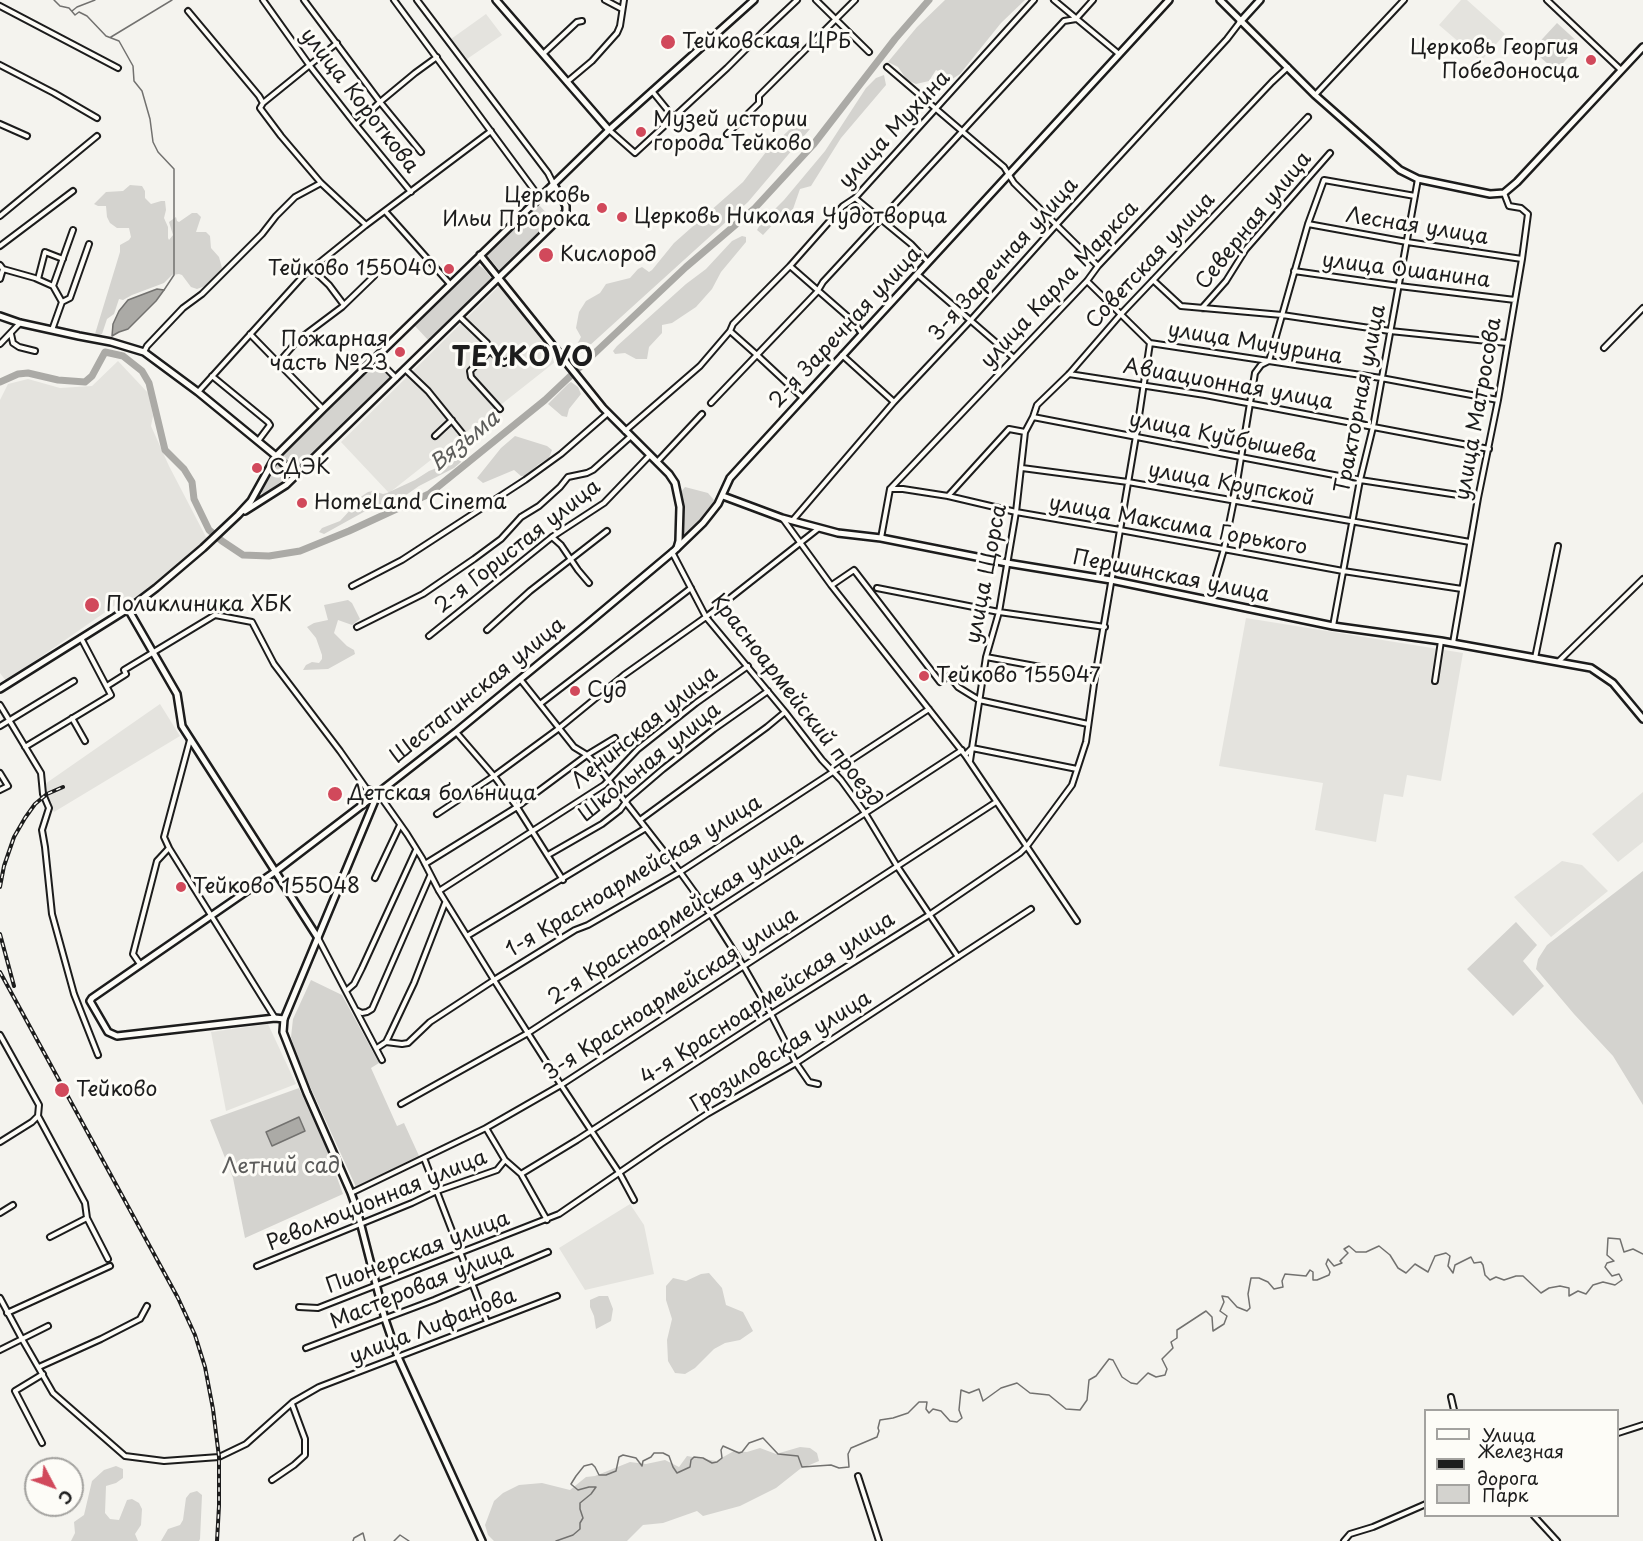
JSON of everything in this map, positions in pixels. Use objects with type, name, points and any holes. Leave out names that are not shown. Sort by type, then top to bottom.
[{"type":"street","name":"улица Короткова","points":[[263,0],[310,66],[411,192]]},
{"type":"street","points":[[304,0],[380,102],[421,152]]},
{"type":"street","points":[[394,0],[540,198]]},
{"type":"street","points":[[238,515],[286,486],[567,209],[548,173],[417,0]]},
{"type":"street","points":[[496,0],[609,130],[635,153],[797,0]]},
{"type":"street","points":[[605,0],[622,9]]},
{"type":"street","points":[[567,82],[611,41],[620,27],[624,0]]},
{"type":"street","points":[[0,689],[128,609],[156,588],[220,532],[255,495],[276,456],[323,409],[553,183],[754,0]]},
{"type":"street","points":[[816,0],[870,52]]},
{"type":"street","points":[[727,134],[759,103],[759,96],[855,0]]},
{"type":"street","name":"улица Мухина","points":[[624,431],[700,366],[734,324],[843,206],[855,198],[1034,0]]},
{"type":"street","points":[[1054,0],[1119,54]]},
{"type":"street","points":[[711,403],[817,292],[823,282],[1064,21],[1076,19],[1093,0]]},
{"type":"street","name":"2-я Заречная улица","points":[[723,496],[730,478],[1168,0]]},
{"type":"street","points":[[1220,0],[1315,94],[1401,170],[1418,179],[1490,194],[1504,193],[1516,182],[1643,47]]},
{"type":"street","points":[[1240,22],[1260,0]]},
{"type":"street","points":[[1315,94],[1404,0]]},
{"type":"street","points":[[1546,0],[1621,70]]},
{"type":"street","points":[[0,6],[118,68]]},
{"type":"street","points":[[188,11],[259,96],[261,105],[281,136],[321,183],[366,225]]},
{"type":"street","points":[[543,54],[577,22],[582,21]]},
{"type":"street","name":"3-я Заречная улица","points":[[792,521],[894,402],[1227,39],[1240,22]]},
{"type":"street","points":[[261,105],[337,43]]},
{"type":"street","points":[[356,125],[380,102],[437,57]]},
{"type":"street","points":[[0,65],[97,118]]},
{"type":"street","points":[[887,67],[1004,167],[1014,183],[1098,266]]},
{"type":"street","name":"улица Карла Маркса","points":[[890,489],[1288,67]]},
{"type":"street","points":[[652,92],[674,118]]},
{"type":"street","name":"Советская улица","points":[[1025,432],[1036,405],[1069,374],[1121,314],[1308,117]]},
{"type":"street","points":[[0,124],[27,135]]},
{"type":"street","points":[[198,392],[304,275],[491,131]]},
{"type":"street","points":[[0,216],[97,136]]},
{"type":"street","name":"Северная улица","points":[[1202,308],[1226,281],[1246,249],[1330,153]]},
{"type":"street","name":"Тракторная улица","points":[[1333,626],[1360,480],[1373,427],[1418,179]]},
{"type":"street","points":[[1209,601],[1224,549],[1234,500],[1255,373],[1261,365],[1269,361],[1308,224],[1324,180],[1415,196]]},
{"type":"street","points":[[144,352],[183,308],[202,294],[295,197],[321,183]]},
{"type":"street","points":[[0,246],[73,191]]},
{"type":"street","name":"улица Матросова","points":[[1453,643],[1478,498],[1498,400],[1528,214],[1521,208],[1509,206],[1504,193]]},
{"type":"street","points":[[855,198],[911,244],[929,263]]},
{"type":"street","points":[[385,211],[450,284]]},
{"type":"street","name":"Лесная улица","points":[[1308,224],[1406,242],[1522,259]]},
{"type":"street","points":[[53,286],[74,230]]},
{"type":"street","points":[[52,330],[62,302],[70,298],[89,244]]},
{"type":"street","points":[[38,279],[45,252],[63,259]]},
{"type":"street","points":[[480,255],[608,413],[669,474],[675,483],[680,507],[680,531],[675,550]]},
{"type":"street","points":[[790,266],[854,322],[861,334]]},
{"type":"street","points":[[0,279],[2,267],[38,279],[53,286],[62,302]]},
{"type":"street","points":[[312,269],[329,285],[344,305]]},
{"type":"street","name":"улица Ошанина","points":[[1294,271],[1515,300]]},
{"type":"street","points":[[918,275],[1014,358]]},
{"type":"street","points":[[279,362],[298,340],[344,305],[374,276]]},
{"type":"street","points":[[1153,280],[1181,306],[1282,315],[1390,331],[1507,343]]},
{"type":"street","points":[[1087,282],[1150,343]]},
{"type":"street","points":[[1604,348],[1643,308]]},
{"type":"street","points":[[0,316],[20,323],[111,342],[144,352],[198,392],[276,456],[293,473],[292,480]]},
{"type":"street","points":[[460,316],[488,343],[489,351],[504,363],[519,355]]},
{"type":"street","points":[[0,344],[20,323]]},
{"type":"street","points":[[730,331],[803,398]]},
{"type":"street","points":[[11,334],[13,343],[35,351]]},
{"type":"street","points":[[250,334],[323,409]]},
{"type":"street","name":"улица Мичурина","points":[[1150,343],[1381,378],[1498,400]]},
{"type":"street","name":"4-я Красноармейская улица","points":[[521,1174],[929,915],[1027,846],[1072,785],[1086,742],[1150,343]]},
{"type":"street","points":[[489,351],[470,371],[471,377],[500,409]]},
{"type":"street","points":[[842,355],[894,402]]},
{"type":"street","points":[[376,357],[396,378]]},
{"type":"street","points":[[405,369],[428,391],[466,438]]},
{"type":"street","name":"Авиационная улица","points":[[1069,374],[1251,403],[1489,449]]},
{"type":"street","points":[[212,376],[268,422],[270,425],[258,441]]},
{"type":"street","points":[[352,586],[402,560],[525,480],[561,454],[608,413]]},
{"type":"street","points":[[657,462],[702,414]]},
{"type":"street","name":"улица Куйбышева","points":[[1033,417],[1360,480],[1478,498]]},
{"type":"street","points":[[435,436],[452,420]]},
{"type":"street","points":[[948,496],[1009,429],[1025,432]]},
{"type":"street","name":"улица Щорса","points":[[970,762],[986,657],[999,612],[1016,512],[1025,432]]},
{"type":"street","points":[[357,627],[423,594],[474,559],[501,539],[521,517],[539,506],[568,477],[593,470],[630,437]]},
{"type":"street","name":"2-я Гористая улица","points":[[429,636],[552,537],[604,503],[650,455]]},
{"type":"street","name":"улица Крупской","points":[[1022,468],[1128,482],[1470,542]]},
{"type":"street","points":[[881,538],[890,489]]},
{"type":"street","name":"улица Максима Горького","points":[[890,489],[948,496],[1016,512],[1343,572],[1462,590]]},
{"type":"street","points":[[255,495],[263,501]]},
{"type":"street","name":"Першинская улица","points":[[723,496],[782,518],[838,533],[881,538],[1111,580],[1333,626],[1441,641],[1591,668],[1613,683],[1643,719]]},
{"type":"street","name":"Шестагинская улица","points":[[284,1019],[378,793],[456,732],[675,550],[713,511],[723,496]]},
{"type":"street","points":[[782,518],[831,585],[962,750],[1077,921]]},
{"type":"street","points":[[437,814],[558,729],[624,675],[706,617],[819,528]]},
{"type":"street","points":[[487,630],[530,591],[607,531]]},
{"type":"street","points":[[680,531],[687,538]]},
{"type":"street","points":[[552,537],[561,545],[589,583]]},
{"type":"street","points":[[1535,658],[1558,546]]},
{"type":"street","name":"Красноармейский проезд","points":[[675,550],[706,617],[786,712],[822,760],[841,780],[865,813],[897,866],[958,957]]},
{"type":"street","points":[[831,585],[854,570],[940,682],[948,676],[958,687],[979,700],[1088,724]]},
{"type":"street","points":[[1558,663],[1643,579]]},
{"type":"street","points":[[540,704],[691,588]]},
{"type":"street","points":[[877,588],[999,612],[1105,627]]},
{"type":"street","points":[[128,609],[177,694],[182,726],[318,938],[382,1060]]},
{"type":"street","points":[[107,686],[126,674],[124,670],[215,615],[252,622],[274,664],[366,788],[378,793],[417,849],[430,876],[494,980],[620,1174],[634,1200]]},
{"type":"street","points":[[25,747],[111,695],[81,637]]},
{"type":"street","points":[[1435,681],[1441,641]]},
{"type":"street","points":[[986,657],[1095,677]]},
{"type":"street","name":"Ленинская улица","points":[[439,891],[604,785],[638,749],[663,728],[748,666]]},
{"type":"street","points":[[520,679],[558,729],[574,747],[587,755],[608,780],[680,872],[744,967],[796,1063],[809,1082],[818,1084]]},
{"type":"street","points":[[0,726],[74,681]]},
{"type":"street","name":"Школьная улица","points":[[548,855],[602,824],[663,770],[768,690]]},
{"type":"street","points":[[0,705],[41,773],[43,794],[49,808],[42,830],[52,914],[74,994],[98,1055]]},
{"type":"street","name":"1-я Красноармейская улица","points":[[386,1042],[408,1043],[430,1022],[494,980],[575,930],[588,925],[680,872],[929,710]]},
{"type":"street","points":[[640,820],[786,712]]},
{"type":"street","points":[[72,718],[85,741]]},
{"type":"street","points":[[456,732],[517,807],[563,880]]},
{"type":"street","points":[[425,864],[517,807],[587,755],[615,738]]},
{"type":"street","points":[[190,739],[164,837],[275,1018]]},
{"type":"street","points":[[965,755],[972,748],[1077,769]]},
{"type":"street","name":"2-я Красноармейская улица","points":[[401,1104],[528,1033],[962,750]]},
{"type":"street","points":[[0,773],[8,786],[0,790]]},
{"type":"street","points":[[378,793],[276,871],[92,998],[90,1003],[108,1032],[117,1036],[275,1018],[284,1019],[283,1032],[289,1051],[351,1193],[385,1319],[398,1357],[482,1541]]},
{"type":"street","name":"3-я Красноармейская улица","points":[[351,1193],[486,1128],[561,1085],[996,802]]},
{"type":"street","points":[[375,878],[400,825]]},
{"type":"street","points":[[467,936],[646,828]]},
{"type":"street","points":[[141,964],[133,954],[157,861],[169,848]]},
{"type":"street","points":[[346,991],[354,984],[362,968],[417,849]]},
{"type":"street","points":[[356,1010],[362,1013],[372,1009],[430,876]]},
{"type":"street","points":[[376,1048],[386,1042],[414,983],[446,902]]},
{"type":"street","name":"Грозиловская улица","points":[[547,1220],[571,1208],[592,1190],[620,1174],[707,1114],[796,1063],[1031,909]]},
{"type":"street","points":[[0,1035],[39,1106],[38,1116],[85,1203],[87,1218],[108,1259]]},
{"type":"street","points":[[0,1142],[33,1122],[38,1116]]},
{"type":"street","points":[[486,1128],[505,1160],[521,1174],[547,1220]]},
{"type":"street","points":[[424,1158],[487,1322]]},
{"type":"street","name":"Революционная улица","points":[[257,1266],[437,1191],[497,1170],[505,1160]]},
{"type":"street","points":[[0,1213],[13,1205]]},
{"type":"street","points":[[50,1238],[87,1218]]},
{"type":"street","name":"Пионерская улица","points":[[299,1307],[318,1308],[461,1251],[547,1220]]},
{"type":"street","name":"Мастеровая улица","points":[[306,1348],[434,1300],[548,1252]]},
{"type":"street","points":[[7,1313],[110,1266]]},
{"type":"street","name":"улица Лифанова","points":[[0,1298],[53,1393],[125,1456],[164,1461],[219,1457],[246,1444],[292,1403],[319,1387],[557,1296]]},
{"type":"street","points":[[39,1367],[140,1319],[147,1306]]},
{"type":"street","points":[[0,1350],[48,1326]]},
{"type":"street","points":[[42,1443],[15,1391],[43,1374]]},
{"type":"street","points":[[1451,1397],[1454,1409]]},
{"type":"street","points":[[272,1480],[305,1455],[305,1440],[292,1403]]},
{"type":"street","points":[[1619,1432],[1643,1425]]},
{"type":"street","points":[[858,1476],[879,1541]]},
{"type":"street","points":[[1344,1541],[1350,1534],[1373,1527],[1424,1504]]},
{"type":"street","points":[[1536,1517],[1557,1541]]},
{"type":"shaded area","points":[[1461,0],[1467,0],[1505,34],[1481,61],[1439,25]]},
{"type":"shaded area","points":[[486,14],[502,35],[467,59],[451,39]]},
{"type":"shaded area","points":[[500,285],[544,341],[555,362],[389,493],[341,442]]},
{"type":"shaded area","points":[[157,289],[164,290],[156,301],[128,329],[112,336],[113,324],[119,311],[128,300]]},
{"type":"shaded area","points":[[118,361],[149,394],[153,416],[151,426],[207,539],[153,589],[117,604],[6,681],[0,673],[0,400],[8,384],[28,379],[60,388],[92,386]]},
{"type":"shaded area","points":[[1246,618],[1463,653],[1441,781],[1407,775],[1403,797],[1384,794],[1376,842],[1315,830],[1323,783],[1219,766]]},
{"type":"shaded area","points":[[160,704],[180,736],[54,812],[47,799],[45,784]]},
{"type":"shaded area","points":[[1643,792],[1643,842],[1618,862],[1592,834]]},
{"type":"shaded area","points":[[1562,861],[1582,865],[1608,891],[1551,937],[1514,897]]},
{"type":"shaded area","points":[[268,1024],[296,1084],[226,1111],[211,1032]]},
{"type":"shaded area","points":[[299,1117],[305,1131],[272,1146],[266,1132]]},
{"type":"shaded area","points":[[630,1204],[644,1225],[654,1274],[585,1290],[559,1248]]},
{"type":"green space","points":[[945,0],[1025,0],[1001,23],[960,74],[946,83],[940,72],[936,70],[929,81],[916,84],[907,80],[898,67],[888,62],[917,27]]},
{"type":"green space","points":[[1557,23],[1580,44],[1556,71],[1532,50]]},
{"type":"green space","points":[[884,75],[886,85],[841,138],[811,186],[800,189],[793,209],[776,221],[763,235],[757,230],[761,223],[784,200],[825,151],[866,88],[876,78]]},
{"type":"green space","points":[[796,127],[810,129],[748,202],[578,356],[570,357],[581,337],[576,328],[579,312],[586,301],[600,293],[606,284],[630,278],[642,267],[649,272],[652,270],[674,243],[743,182],[766,152],[789,130]]},
{"type":"green space","points":[[130,185],[142,186],[145,198],[151,204],[165,201],[164,218],[168,227],[169,240],[173,235],[169,222],[176,217],[179,222],[192,213],[197,213],[201,217],[196,232],[206,232],[210,236],[211,248],[219,257],[222,268],[212,281],[197,289],[191,287],[179,274],[172,275],[164,283],[123,300],[119,299],[114,314],[107,319],[102,334],[97,336],[95,334],[120,252],[120,245],[131,237],[129,228],[117,228],[110,223],[106,206],[94,204],[106,192],[123,191]]},
{"type":"green space","points":[[539,205],[553,220],[500,271],[487,255]]},
{"type":"green space","points":[[742,236],[746,237],[746,242],[696,307],[672,323],[662,325],[662,333],[649,347],[647,359],[636,359],[625,353],[615,354],[613,351],[617,346],[706,269],[732,241]]},
{"type":"green space","points":[[477,264],[493,280],[429,341],[415,326]]},
{"type":"green space","points":[[377,363],[392,377],[295,471],[280,458]]},
{"type":"green space","points":[[571,382],[578,387],[581,394],[569,409],[567,417],[562,416],[548,404]]},
{"type":"green space","points":[[515,436],[547,446],[552,450],[549,458],[525,476],[521,476],[514,470],[483,483],[477,478],[501,448]]},
{"type":"green space","points":[[460,459],[461,462],[454,468],[419,486],[399,500],[369,509],[324,534],[319,532],[322,528],[340,521],[359,498],[368,492],[387,493],[429,471]]},
{"type":"green space","points":[[278,462],[291,472],[290,478],[263,495],[261,490],[264,481]]},
{"type":"green space","points":[[685,487],[708,493],[714,500],[714,505],[688,533],[684,534],[681,492]]},
{"type":"green space","points":[[348,600],[360,619],[352,625],[338,620],[334,633],[354,650],[355,654],[328,669],[303,670],[306,665],[312,662],[319,663],[322,659],[316,638],[307,627],[328,620],[324,605]]},
{"type":"green space","points":[[1643,871],[1643,1105],[1613,1056],[1536,969],[1538,959],[1547,945]]},
{"type":"green space","points":[[1516,922],[1537,945],[1523,961],[1544,986],[1513,1016],[1467,969]]},
{"type":"green space","points":[[311,980],[342,995],[379,1063],[371,1068],[397,1126],[404,1123],[420,1158],[356,1187],[298,1060],[291,1037],[293,1019]]},
{"type":"green space","name":"Летний сад","points":[[299,1088],[326,1148],[343,1194],[245,1238],[233,1178],[210,1120]]},
{"type":"green space","points":[[709,1273],[722,1288],[726,1305],[743,1312],[753,1331],[740,1340],[725,1343],[714,1349],[695,1368],[685,1374],[675,1373],[668,1361],[667,1340],[672,1319],[666,1300],[666,1286],[673,1278],[686,1281]]},
{"type":"green space","points":[[599,1296],[608,1296],[613,1309],[611,1321],[596,1329],[590,1300]]},
{"type":"green space","points":[[800,1447],[810,1448],[817,1453],[819,1461],[800,1469],[776,1488],[740,1506],[703,1516],[697,1511],[663,1523],[643,1525],[627,1541],[494,1541],[488,1535],[485,1525],[494,1501],[503,1493],[519,1485],[542,1483],[570,1490],[586,1477],[595,1476],[630,1462],[646,1464],[665,1460],[679,1467],[687,1456],[716,1461],[734,1451],[747,1452],[760,1448],[776,1454]]},
{"type":"green space","points":[[116,1466],[123,1469],[123,1478],[106,1486],[105,1513],[110,1519],[119,1520],[127,1500],[132,1499],[139,1503],[142,1509],[141,1525],[135,1534],[138,1541],[71,1541],[75,1533],[74,1522],[84,1517],[92,1481],[104,1470]]},
{"type":"green space","points":[[197,1491],[202,1495],[199,1541],[161,1541],[168,1529],[180,1525],[183,1520],[186,1498],[190,1493]]},
{"type":"waterway","points":[[54,0],[60,6],[69,8],[75,15],[79,12],[87,16],[106,36],[119,41],[133,66],[134,81],[142,91],[150,119],[153,142],[158,152],[174,169],[174,275],[164,290]]},
{"type":"waterway","points":[[72,11],[95,0]]},
{"type":"waterway","points":[[111,37],[172,0]]},
{"type":"waterway","name":"Вязьма","points":[[0,382],[18,374],[28,373],[58,380],[85,382],[92,376],[105,352],[123,356],[142,371],[149,383],[165,450],[184,469],[192,482],[194,499],[209,530],[222,541],[243,555],[269,556],[300,551],[349,531],[429,494],[545,400],[686,267],[754,209],[813,145],[895,39],[929,0]]},
{"type":"waterway","points":[[556,1541],[573,1535],[580,1529],[583,1518],[580,1503],[596,1487],[578,1490],[571,1484],[584,1466],[592,1464],[599,1475],[606,1475],[616,1471],[619,1457],[623,1455],[636,1458],[642,1466],[643,1461],[654,1453],[663,1453],[669,1456],[677,1473],[690,1467],[694,1457],[703,1458],[712,1463],[717,1462],[722,1458],[723,1446],[739,1453],[749,1443],[763,1438],[778,1454],[798,1456],[802,1467],[831,1465],[839,1468],[849,1467],[848,1454],[851,1448],[877,1437],[880,1420],[908,1413],[919,1402],[927,1402],[926,1409],[929,1413],[933,1409],[941,1411],[950,1421],[957,1422],[962,1418],[959,1410],[961,1390],[969,1393],[979,1389],[983,1401],[1001,1388],[1017,1383],[1030,1393],[1049,1395],[1066,1409],[1080,1410],[1087,1400],[1089,1380],[1096,1376],[1109,1359],[1113,1360],[1122,1377],[1131,1383],[1137,1384],[1148,1373],[1156,1377],[1165,1375],[1167,1369],[1162,1359],[1173,1348],[1171,1342],[1177,1338],[1177,1330],[1206,1311],[1212,1317],[1213,1331],[1224,1324],[1227,1316],[1220,1311],[1224,1302],[1222,1296],[1228,1297],[1237,1307],[1247,1311],[1250,1308],[1248,1294],[1251,1278],[1259,1278],[1268,1282],[1274,1289],[1283,1287],[1282,1281],[1285,1274],[1306,1276],[1310,1270],[1313,1272],[1313,1280],[1317,1280],[1329,1275],[1326,1264],[1328,1259],[1334,1266],[1342,1263],[1340,1261],[1348,1253],[1344,1249],[1349,1246],[1356,1252],[1366,1252],[1379,1246],[1390,1255],[1398,1268],[1406,1273],[1415,1264],[1428,1272],[1435,1256],[1446,1253],[1450,1256],[1448,1266],[1453,1273],[1455,1265],[1471,1257],[1474,1263],[1481,1262],[1485,1275],[1490,1280],[1496,1277],[1504,1280],[1523,1276],[1541,1293],[1549,1288],[1560,1286],[1569,1288],[1569,1296],[1578,1291],[1586,1294],[1593,1285],[1603,1282],[1615,1285],[1622,1280],[1619,1274],[1612,1276],[1605,1267],[1607,1263],[1614,1261],[1607,1255],[1608,1238],[1620,1239],[1624,1252],[1633,1249],[1643,1254]]},
{"type":"waterway","points":[[353,1541],[363,1533],[365,1541]]},
{"type":"waterway","points":[[394,1541],[400,1535],[409,1541]]},
{"type":"railway","points":[[0,887],[4,866],[14,837],[25,818],[35,804],[47,794],[63,787]]},
{"type":"railway","points":[[0,934],[14,986]]},
{"type":"railway","points":[[0,972],[178,1298],[195,1335],[205,1367],[219,1457],[217,1541]]},
{"type":"place","name":"Тейковская ЦРБ","points":[[668,42]]},
{"type":"place","name":"Церковь Георгия Победоносца","points":[[1591,60]]},
{"type":"place","name":"Музей истории города Тейково","points":[[641,132]]},
{"type":"place","name":"Церковь Ильи Пророка","points":[[602,208]]},
{"type":"place","name":"Церковь Николая Чудотворца","points":[[622,217]]},
{"type":"place","name":"Кислород","points":[[546,255]]},
{"type":"place","name":"Тейково 155040","points":[[449,269]]},
{"type":"place","name":"Пожарная часть №23","points":[[400,352]]},
{"type":"place","name":"СДЭК","points":[[257,468]]},
{"type":"place","name":"HomeLand Cinema","points":[[302,503]]},
{"type":"place","name":"Поликлиника ХБК","points":[[92,605]]},
{"type":"place","name":"Тейково 155047","points":[[924,676]]},
{"type":"place","name":"Суд","points":[[575,691]]},
{"type":"place","name":"Детская больница","points":[[335,794]]},
{"type":"place","name":"Тейково 155048","points":[[181,887]]},
{"type":"place","name":"Тейково","points":[[62,1090]]},
{"type":"district","name":"TEYKOVO","points":[[523,359]]}]
